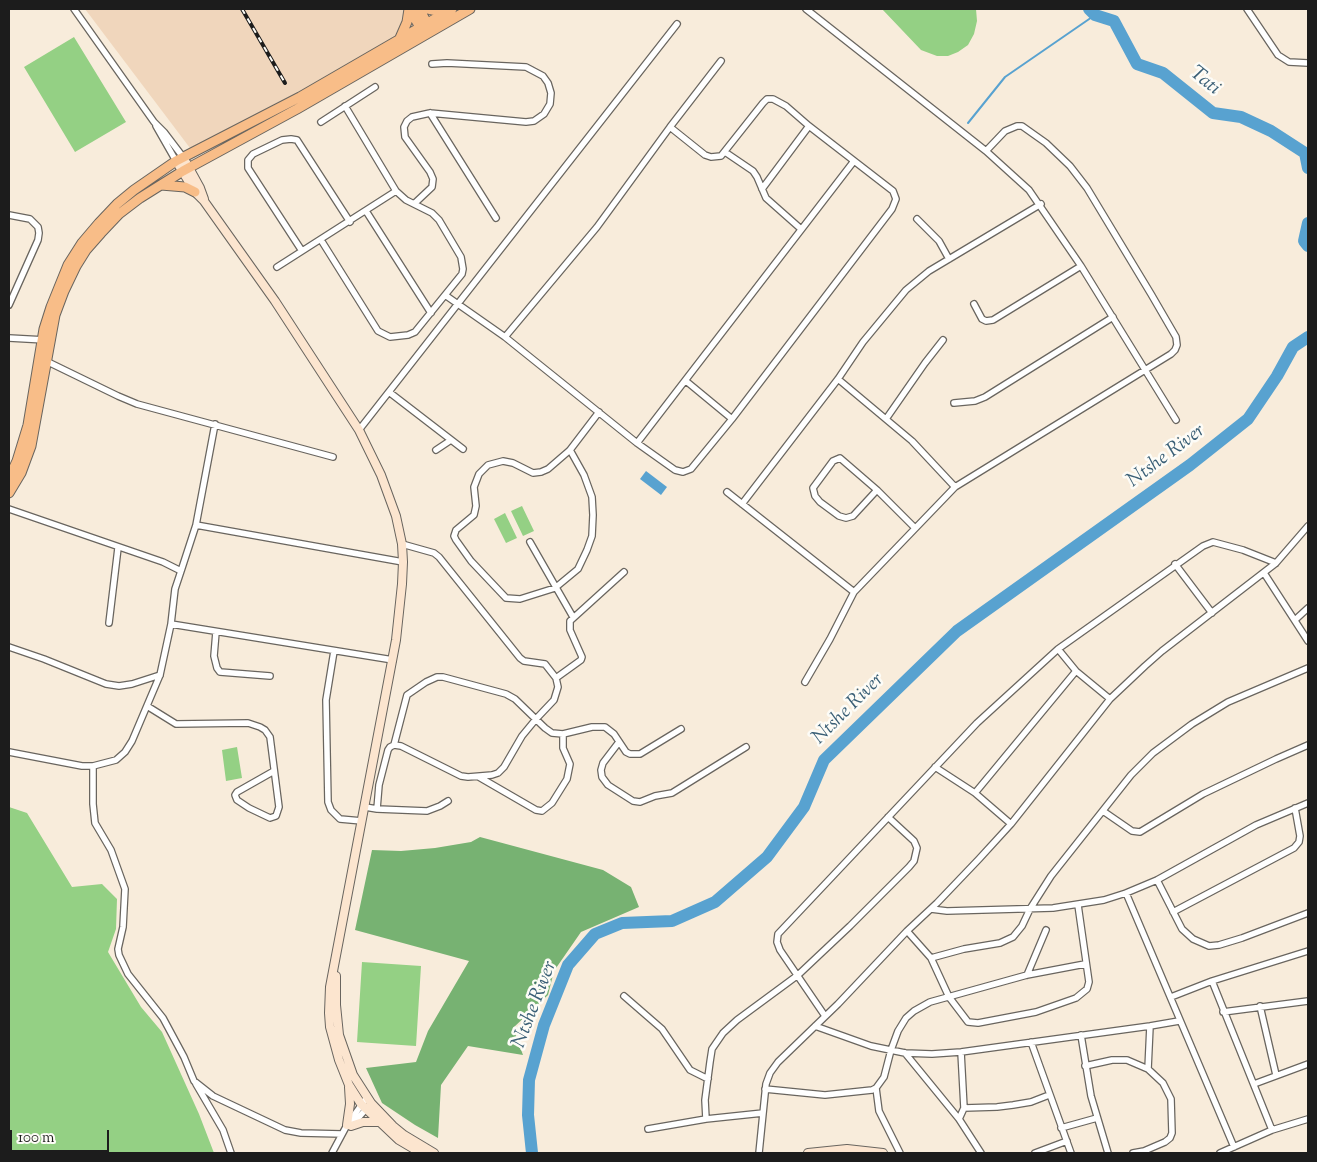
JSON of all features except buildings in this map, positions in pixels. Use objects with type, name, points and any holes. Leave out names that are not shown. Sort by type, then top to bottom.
[{"type":"main road","points":[[409,9],[429,34]]},
{"type":"main road","points":[[400,38],[407,22],[409,9]]},
{"type":"main road","points":[[419,9],[423,25]]},
{"type":"main road","points":[[428,9],[437,11],[450,10]]},
{"type":"main road","points":[[9,493],[21,473],[31,446],[46,361],[46,340],[64,291],[86,250],[120,214],[140,198],[186,169],[297,109],[470,9]]},
{"type":"main road","points":[[9,478],[17,461],[28,425],[51,307],[59,285],[82,243],[117,204],[134,190],[180,159],[300,97],[450,10]]},
{"type":"main road","points":[[161,185],[185,187],[195,192]]},
{"type":"street","points":[[74,9],[180,159],[202,193],[204,201]]},
{"type":"street","points":[[806,9],[1019,179],[1040,204],[1081,266],[1176,420]]},
{"type":"street","points":[[1247,9],[1278,55],[1289,62],[1308,63]]},
{"type":"street","points":[[359,430],[676,24]]},
{"type":"street","points":[[504,337],[597,227],[721,61]]},
{"type":"street","points":[[416,204],[432,187],[433,179],[405,137],[404,132],[407,121],[412,117],[430,113],[526,122],[534,121],[544,114],[550,104],[551,93],[543,76],[526,67],[492,64],[432,64]]},
{"type":"street","points":[[320,122],[375,87]]},
{"type":"street","points":[[446,295],[504,337],[637,443],[675,470],[683,472],[691,469],[732,419],[892,209],[896,199],[893,191],[778,101],[767,99],[725,152],[716,158],[706,155],[670,127]]},
{"type":"street","points":[[321,240],[381,334],[390,337],[408,335],[415,332],[462,274],[463,263],[461,257],[438,220],[432,213],[406,200],[396,191],[345,106]]},
{"type":"street","points":[[430,113],[496,218]]},
{"type":"street","points":[[762,189],[809,126]]},
{"type":"street","points":[[804,682],[830,639],[854,592],[955,487],[1146,370],[1173,352],[1177,345],[1177,340],[1151,294],[1083,183],[1070,166],[1046,143],[1022,126],[1005,131],[986,151]]},
{"type":"street","points":[[302,251],[248,168],[248,160],[253,154],[282,140],[297,140],[350,222]]},
{"type":"street","points":[[725,152],[753,171],[770,202],[801,229]]},
{"type":"street","points":[[637,443],[854,162]]},
{"type":"street","points":[[186,169],[195,192],[204,201],[275,301],[359,430],[390,498],[402,544],[403,562],[400,612],[393,660],[329,1001],[330,1027],[339,1060],[349,1085],[363,1107],[378,1122],[399,1140],[421,1153]]},
{"type":"street","points":[[278,267],[396,191]]},
{"type":"street","points":[[742,504],[838,379],[863,342],[906,290],[929,271],[1040,204]]},
{"type":"street","points":[[366,212],[432,313]]},
{"type":"street","points":[[9,215],[30,219],[38,227],[39,233],[38,240],[9,305]]},
{"type":"street","points":[[917,219],[939,241],[948,259]]},
{"type":"street","points":[[974,304],[982,319],[986,321],[993,320],[1081,266]]},
{"type":"street","points":[[954,404],[985,398],[1113,317]]},
{"type":"street","points":[[9,338],[46,340]]},
{"type":"street","points":[[886,419],[943,340]]},
{"type":"street","points":[[46,361],[137,404],[334,458]]},
{"type":"street","points":[[838,379],[912,441],[955,487]]},
{"type":"street","points":[[686,381],[732,419]]},
{"type":"street","points":[[389,392],[463,449]]},
{"type":"street","points":[[570,450],[584,475],[592,497],[592,536],[587,550],[578,569],[555,588],[520,599],[506,598],[471,561],[454,536],[456,530],[474,515],[476,506],[474,487],[479,474],[488,465],[503,461],[513,463],[533,473],[548,469],[570,450],[599,412]]},
{"type":"street","points":[[9,752],[71,764],[93,766],[116,760],[125,752],[132,741],[160,675],[171,624],[175,589],[196,525],[215,424]]},
{"type":"street","points":[[436,450],[451,440]]},
{"type":"street","points":[[877,490],[854,516],[846,518],[839,516],[820,502],[815,496],[813,488],[833,461],[840,458],[877,490],[915,528]]},
{"type":"street","points":[[727,492],[854,592]]},
{"type":"street","points":[[9,509],[163,562],[181,571]]},
{"type":"street","points":[[196,525],[403,562]]},
{"type":"street","points":[[759,1153],[765,1089],[767,1079],[773,1067],[931,909],[1011,824],[1110,700],[1144,666],[1276,563],[1308,526]]},
{"type":"street","points":[[530,542],[573,616]]},
{"type":"street","points":[[825,1016],[778,946],[776,938],[778,934],[977,722],[1058,649],[1202,546],[1213,542],[1243,550],[1276,563]]},
{"type":"street","points":[[394,745],[401,746],[461,776],[479,777],[498,773],[536,719],[554,700],[558,687],[556,678],[545,664],[524,661],[520,658],[439,557],[434,553],[402,544]]},
{"type":"street","points":[[108,624],[118,548]]},
{"type":"street","points":[[1175,564],[1212,613]]},
{"type":"street","points":[[556,678],[581,660],[582,657],[568,625],[573,616],[624,572]]},
{"type":"street","points":[[1264,573],[1296,619],[1308,641]]},
{"type":"street","points":[[1296,619],[1308,608]]},
{"type":"street","points":[[171,624],[393,660]]},
{"type":"street","points":[[216,632],[214,656],[220,672],[270,676]]},
{"type":"street","points":[[9,646],[106,684],[119,686],[132,684],[160,675]]},
{"type":"street","points":[[1058,649],[1076,671],[1110,700]]},
{"type":"street","points":[[334,651],[326,700],[328,802],[331,810],[340,819],[362,821]]},
{"type":"street","points":[[931,958],[1006,940],[1017,932],[1051,876],[1131,776],[1153,753],[1192,724],[1228,702],[1308,668]]},
{"type":"street","points":[[975,793],[1076,671]]},
{"type":"street","points":[[377,809],[382,772],[388,750],[394,745],[408,695],[426,682],[437,677],[506,694],[515,699],[545,728],[552,732],[563,734],[592,727],[605,727],[614,734],[630,754],[640,754],[680,728]]},
{"type":"street","points":[[146,706],[176,724],[248,723],[260,727],[270,737],[280,807],[276,816],[270,818],[249,808],[237,800],[235,796],[237,792],[274,771]]},
{"type":"street","points":[[479,777],[536,810],[542,811],[552,803],[564,786],[568,773],[570,764],[563,748],[563,734]]},
{"type":"street","points":[[619,742],[603,763],[602,777],[608,785],[633,801],[640,802],[655,796],[672,793],[746,747]]},
{"type":"street","points":[[1103,811],[1132,831],[1140,832],[1203,794],[1308,745]]},
{"type":"street","points":[[93,766],[95,824],[112,850],[125,889],[123,927],[118,949],[119,955],[128,974],[163,1018],[184,1057],[194,1081],[223,1130],[231,1153]]},
{"type":"street","points":[[935,767],[975,793],[1011,824]]},
{"type":"street","points":[[364,807],[427,811],[448,801]]},
{"type":"street","points":[[931,909],[947,911],[1053,908],[1104,900],[1156,880],[1256,826],[1308,803]]},
{"type":"street","points":[[1173,912],[1294,848],[1299,842],[1300,836],[1295,808]]},
{"type":"street","points":[[706,1119],[712,1049],[722,1033],[798,975],[850,926],[914,860],[917,848],[914,842],[888,817]]},
{"type":"street","points":[[1156,880],[1182,929],[1193,939],[1209,946],[1242,938],[1308,913]]},
{"type":"street","points":[[1126,893],[1234,1147]]},
{"type":"street","points":[[907,931],[931,958],[949,997],[967,1020],[974,1024],[1036,1012],[1076,998],[1085,992],[1089,985],[1078,905]]},
{"type":"street","points":[[1027,975],[1046,930]]},
{"type":"street","points":[[1171,997],[1212,981],[1308,951]]},
{"type":"street","points":[[336,959],[336,1004],[339,1035],[348,1064],[369,1100],[398,1131],[434,1153]]},
{"type":"street","points":[[765,1089],[825,1095],[876,1088],[884,1077],[898,1031],[906,1018],[914,1011],[930,1002],[1027,975],[1085,964]]},
{"type":"street","points":[[1212,981],[1272,1130]]},
{"type":"street","points":[[624,996],[666,1034],[684,1064],[690,1070],[708,1079]]},
{"type":"street","points":[[1223,1012],[1308,1000]]},
{"type":"street","points":[[1260,1006],[1276,1075]]},
{"type":"street","points":[[815,1026],[852,1040],[905,1053],[961,1052],[1179,1021]]},
{"type":"street","points":[[1148,1069],[1150,1026]]},
{"type":"street","points":[[1081,1035],[1085,1066],[1097,1118],[1108,1153]]},
{"type":"street","points":[[1031,1042],[1071,1153]]},
{"type":"street","points":[[959,1119],[964,1108],[961,1052]]},
{"type":"street","points":[[905,1053],[959,1119],[981,1153]]},
{"type":"street","points":[[1085,1066],[1121,1060],[1132,1062],[1148,1069],[1160,1079],[1166,1088],[1171,1099],[1173,1120],[1170,1138],[1145,1152],[1133,1153]]},
{"type":"street","points":[[1254,1084],[1308,1064]]},
{"type":"street","points":[[194,1081],[214,1096],[285,1130],[301,1134],[346,1129],[363,1122],[378,1122]]},
{"type":"street","points":[[346,1129],[350,1104],[349,1085]]},
{"type":"street","points":[[876,1088],[880,1111],[900,1153]]},
{"type":"street","points":[[964,1108],[1005,1106],[1031,1102],[1049,1095]]},
{"type":"street","points":[[332,1153],[346,1129],[369,1100]]},
{"type":"street","points":[[648,1129],[763,1112]]},
{"type":"street","points":[[1062,1128],[1097,1118]]},
{"type":"street","points":[[1220,1153],[1272,1130],[1308,1120]]},
{"type":"street","points":[[1034,1153],[1067,1142]]},
{"type":"street","points":[[808,1153],[847,1149],[883,1153]]},
{"type":"shaded area","points":[[85,9],[452,9],[193,152]]},
{"type":"green space","points":[[882,9],[976,9],[977,21],[974,34],[968,45],[948,56],[937,56],[921,50]]},
{"type":"green space","points":[[74,37],[126,122],[75,152],[24,67]]},
{"type":"green space","points":[[522,506],[534,531],[523,536],[511,511]]},
{"type":"green space","points":[[505,513],[517,538],[506,543],[494,519]]},
{"type":"green space","points":[[237,747],[242,778],[226,781],[222,750]]},
{"type":"green space","points":[[9,807],[27,813],[72,887],[102,884],[117,899],[116,929],[108,952],[141,1007],[162,1032],[199,1114],[214,1153],[9,1153]]},
{"type":"green space","points":[[480,837],[603,870],[631,887],[639,907],[581,932],[554,971],[548,995],[513,1028],[523,1055],[468,1046],[441,1085],[438,1138],[382,1103],[366,1068],[416,1062],[428,1031],[469,961],[355,930],[372,850],[401,851],[435,848],[471,842]]},
{"type":"green space","points":[[362,962],[421,966],[416,1046],[357,1042]]},
{"type":"water","points":[[646,471],[667,487],[661,495],[640,479]]},
{"type":"waterway","name":"Tati","points":[[1089,9],[1095,15],[1114,21],[1137,64],[1163,73],[1213,113],[1241,117],[1271,131],[1305,153],[1308,168]]},
{"type":"waterway","points":[[968,123],[1005,77],[1095,15]]},
{"type":"waterway","name":"Tati","points":[[1308,223],[1304,241],[1308,246]]},
{"type":"waterway","name":"Ntshe River","points":[[532,1153],[528,1115],[529,1080],[544,1025],[568,965],[595,934],[622,923],[672,921],[715,902],[767,857],[804,807],[824,760],[957,631],[1190,465],[1248,419],[1277,376],[1293,347],[1308,337]]},
{"type":"railway","points":[[242,9],[285,83]]}]
